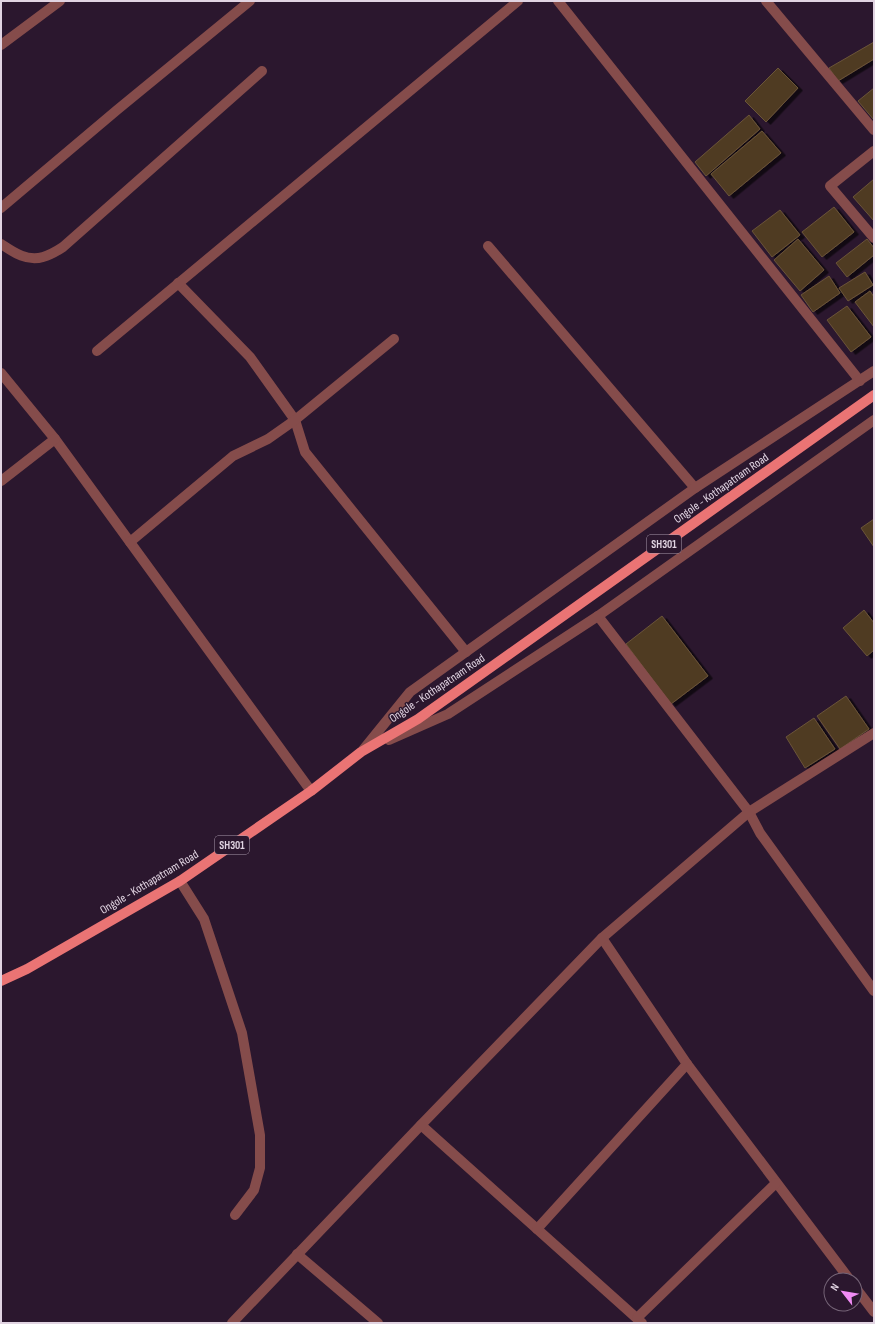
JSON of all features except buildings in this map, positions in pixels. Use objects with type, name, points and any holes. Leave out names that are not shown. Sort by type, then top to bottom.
[{"type":"main road","name":"Ongole - Kothapatnam Road","points":[[1,981],[27,969],[180,881],[311,791],[361,752],[418,719],[874,395]]},
{"type":"street","points":[[1,45],[60,1]]},
{"type":"street","points":[[1,208],[117,110],[250,1]]},
{"type":"street","points":[[97,351],[518,1]]},
{"type":"street","points":[[558,1],[860,381]]},
{"type":"street","points":[[766,1],[874,130]]},
{"type":"street","points":[[1,244],[18,254],[29,258],[42,258],[64,247],[262,71]]},
{"type":"street","points":[[874,151],[830,186],[874,238]]},
{"type":"street","points":[[488,246],[695,488]]},
{"type":"street","points":[[178,284],[250,357],[295,420],[305,452],[466,652]]},
{"type":"street","points":[[130,542],[233,456],[268,439],[295,420],[394,339]]},
{"type":"street","points":[[361,752],[410,692],[695,488],[874,372]]},
{"type":"street","points":[[1,373],[55,439],[311,791]]},
{"type":"street","points":[[361,752],[448,714],[598,616],[874,420]]},
{"type":"street","points":[[1,481],[55,439]]},
{"type":"street","points":[[598,616],[748,812],[760,833],[874,991]]},
{"type":"street","points":[[232,1323],[602,938],[748,812],[874,733]]},
{"type":"street","points":[[180,881],[204,919],[242,1033],[260,1135],[260,1168],[254,1190],[235,1215]]},
{"type":"street","points":[[602,938],[687,1064],[844,1272]]},
{"type":"street","points":[[537,1229],[687,1064]]},
{"type":"street","points":[[421,1125],[640,1320],[776,1183]]},
{"type":"street","points":[[298,1254],[378,1323]]},
{"type":"street","points":[[863,1298],[874,1312]]}]
